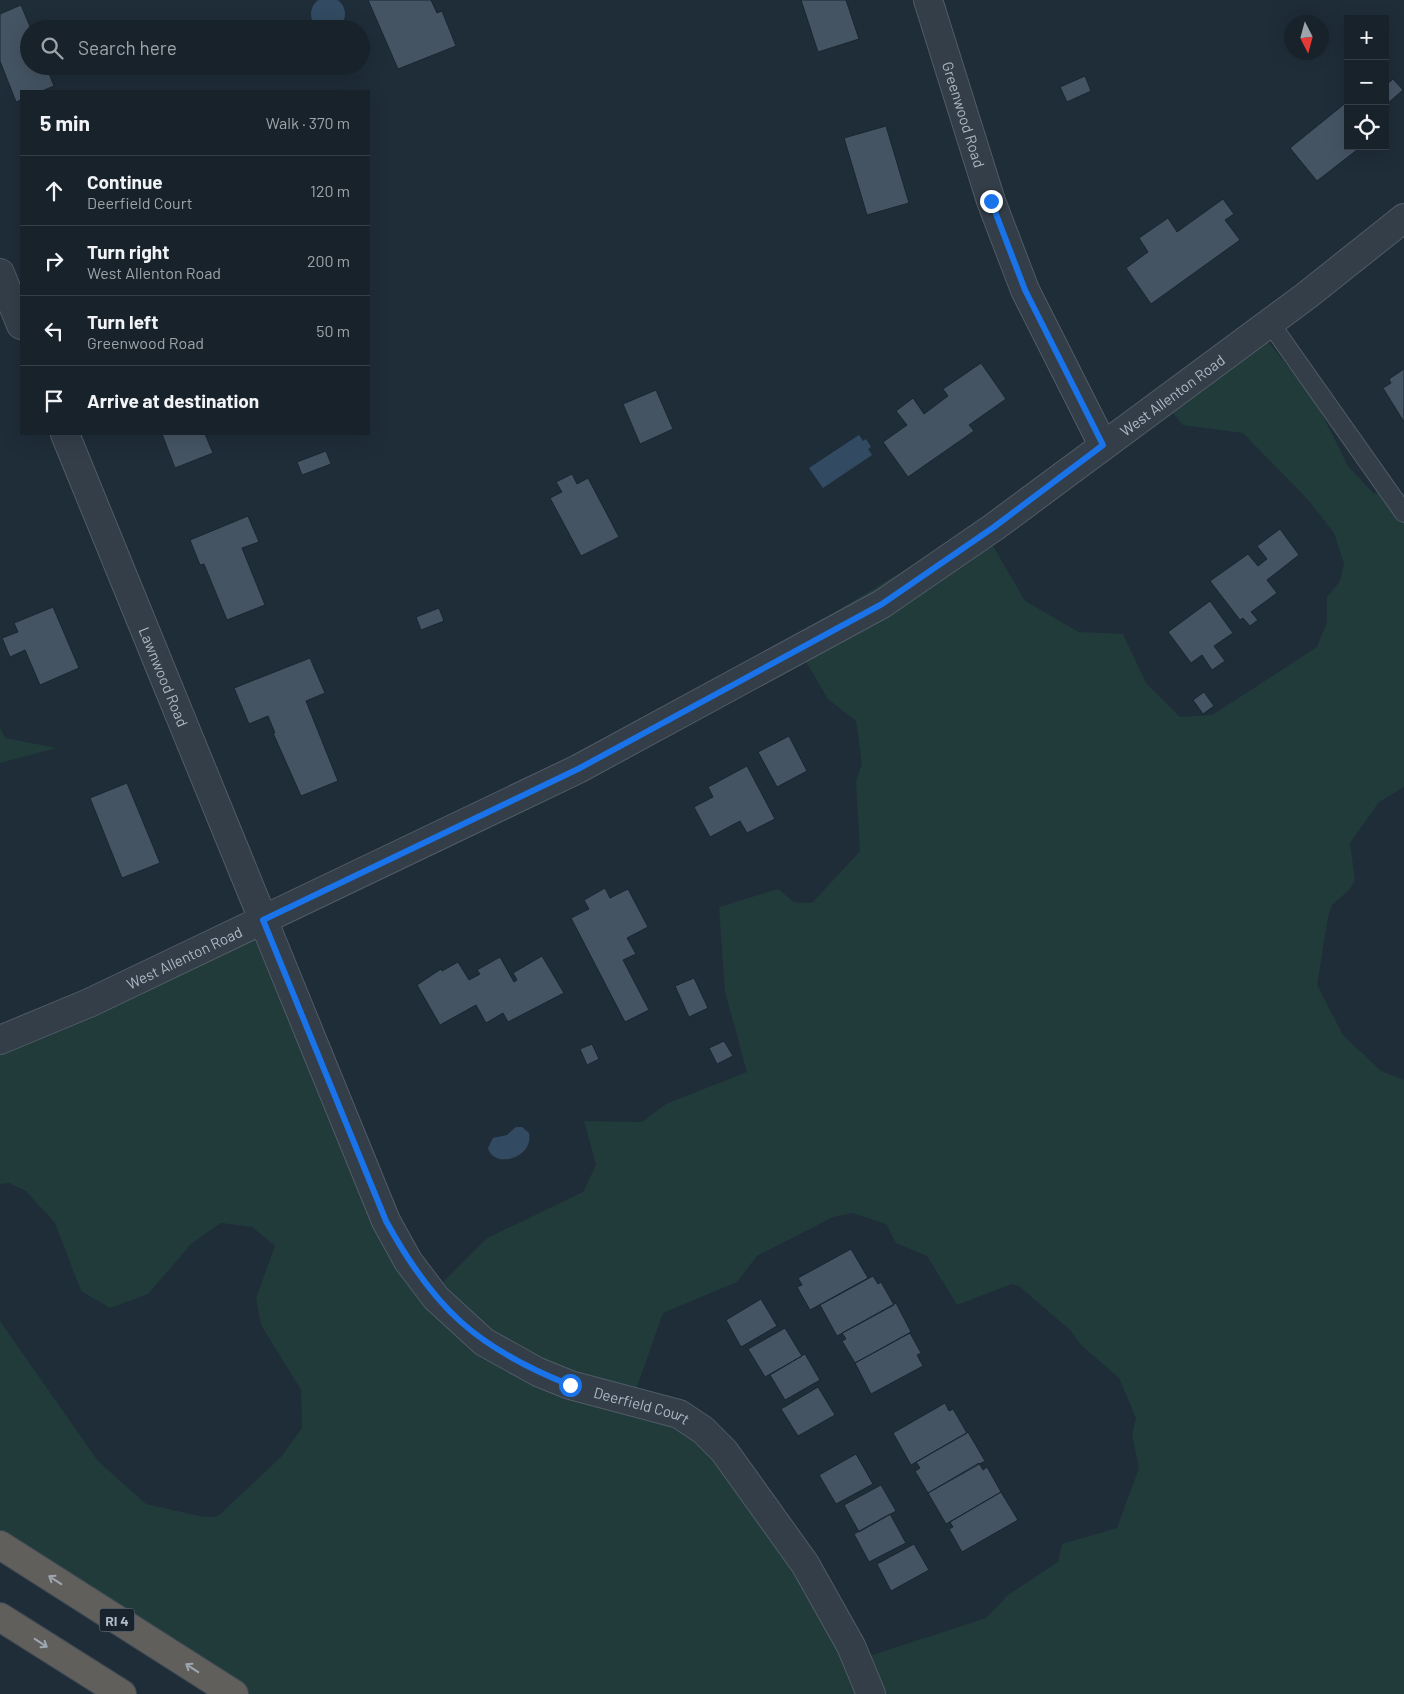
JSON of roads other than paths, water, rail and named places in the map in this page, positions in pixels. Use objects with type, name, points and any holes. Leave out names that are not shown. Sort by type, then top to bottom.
[{"type":"highway","name":"RI 4","points":[[0,1545],[234,1694]]},
{"type":"highway","points":[[0,1616],[122,1694]]},
{"type":"street","name":"Greenwood Road","points":[[928,0],[991,201],[1025,290],[1103,445]]},
{"type":"street","name":"West Allenton Road","points":[[0,1040],[89,1003],[578,769],[882,604],[994,527],[1270,323],[1404,218]]},
{"type":"street","points":[[0,273],[20,323]]},
{"type":"street","name":"Lawnwood Road","points":[[65,435],[263,920]]},
{"type":"street","name":"Deerfield Court","points":[[263,920],[386,1221],[408,1261],[436,1298],[484,1342],[538,1372],[570,1385],[679,1414],[702,1430],[724,1451],[804,1564],[851,1646],[871,1694]]},
{"type":"lane","points":[[1270,323],[1404,513]]},
{"type":"water","points":[[320,-1],[336,-1],[344,8],[344,20],[312,20],[312,8]]},
{"type":"water","points":[[859,435],[863,441],[866,439],[871,447],[868,449],[872,455],[823,488],[809,468]]},
{"type":"water","points":[[516,1127],[522,1127],[529,1133],[529,1142],[520,1155],[504,1159],[497,1158],[491,1154],[488,1148],[493,1138],[507,1135]]}]
